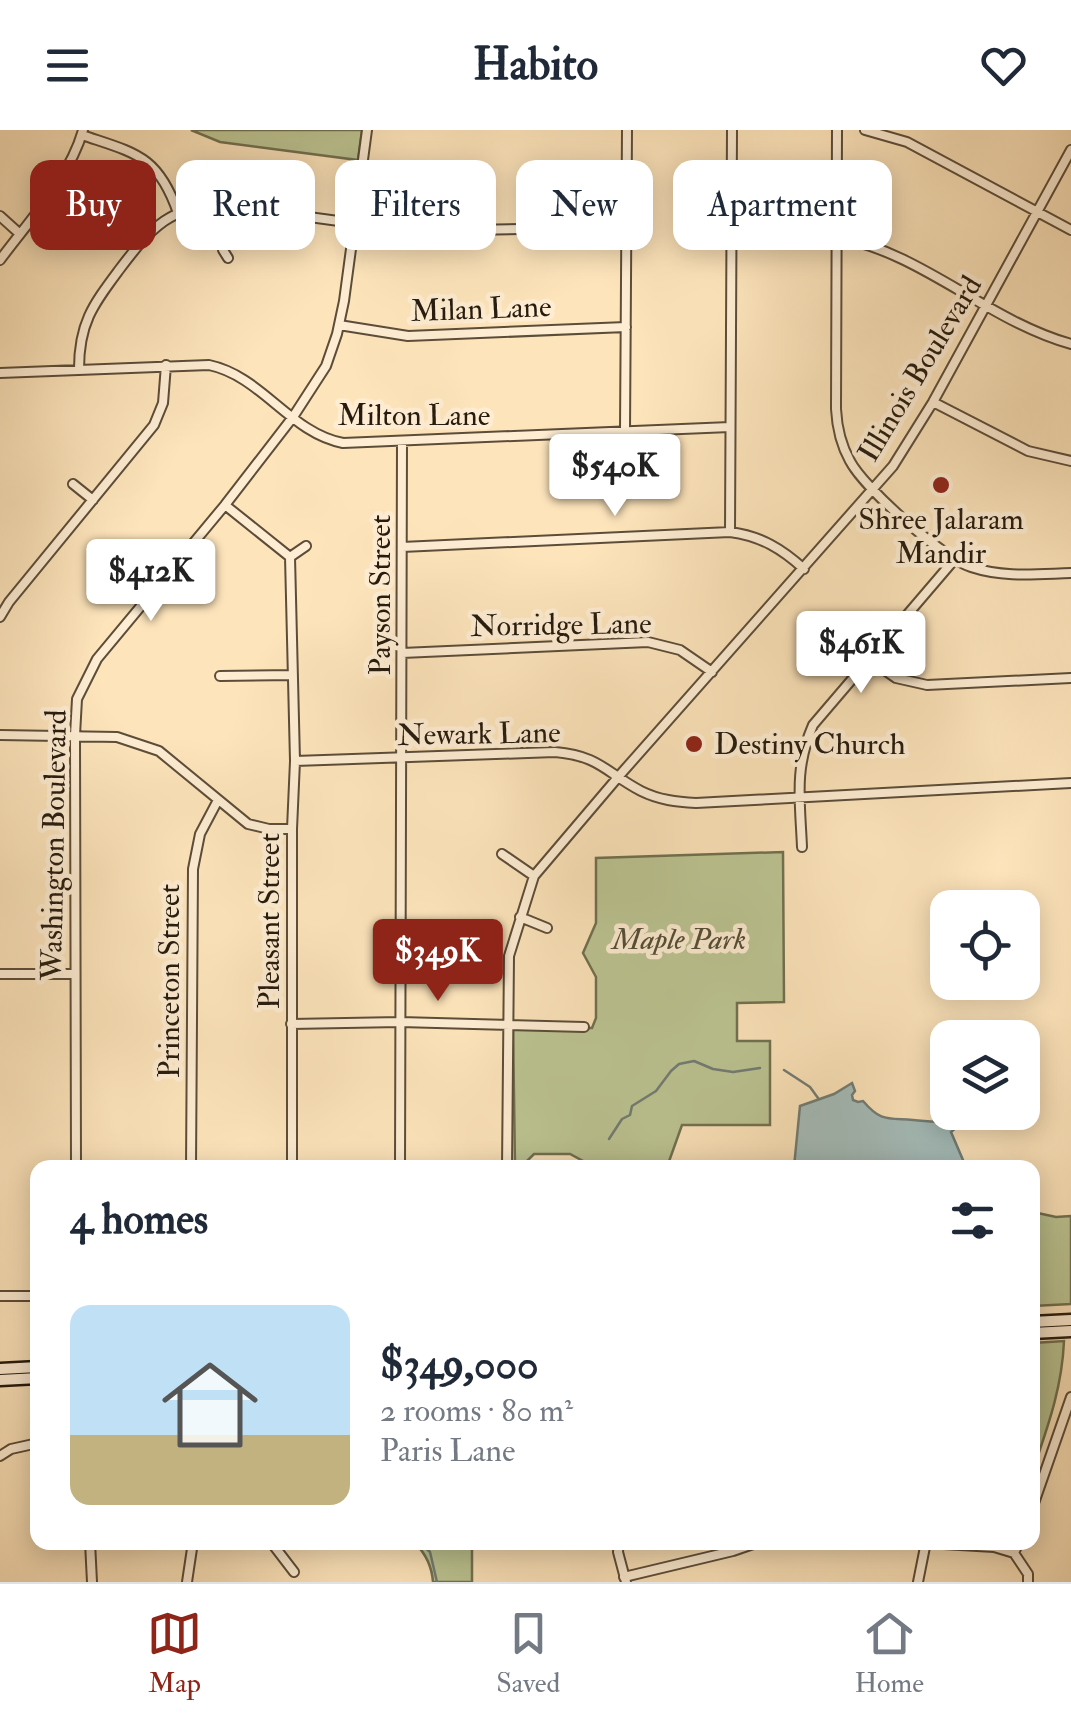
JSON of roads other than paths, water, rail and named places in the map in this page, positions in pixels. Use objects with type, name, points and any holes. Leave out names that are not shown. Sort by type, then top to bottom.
[{"type":"main road","points":[[1040,1322],[1071,1320]]},
{"type":"main road","points":[[1040,1333],[1071,1331]]},
{"type":"main road","points":[[0,1368],[30,1367]]},
{"type":"main road","points":[[0,1380],[30,1378]]},
{"type":"street","name":"Washington Boulevard","points":[[363,160],[367,130]]},
{"type":"street","points":[[627,130],[627,160]]},
{"type":"street","points":[[730,532],[732,130]]},
{"type":"street","points":[[837,130],[837,160]]},
{"type":"street","points":[[865,130],[907,142],[1071,230]]},
{"type":"street","points":[[0,260],[62,175],[83,133],[148,162],[166,183],[176,208]]},
{"type":"street","name":"Illinois Boulevard","points":[[507,1160],[509,956],[534,876],[893,466],[934,402],[1071,150]]},
{"type":"street","points":[[78,369],[83,327],[96,300],[145,236],[158,223],[176,214]]},
{"type":"street","points":[[0,216],[20,234]]},
{"type":"street","points":[[222,250],[228,258]]},
{"type":"street","name":"Washington Boulevard","points":[[76,1160],[77,699],[98,659],[294,417],[326,366],[339,325],[350,250]]},
{"type":"street","points":[[626,250],[626,432]]},
{"type":"street","points":[[837,250],[837,421],[850,462],[872,491],[954,560],[1000,574],[1071,572]]},
{"type":"street","points":[[884,250],[1039,334],[1071,344]]},
{"type":"street","name":"Milan Lane","points":[[339,325],[408,336],[626,327]]},
{"type":"street","points":[[0,617],[154,426],[163,404],[166,365]]},
{"type":"street","name":"Milton Lane","points":[[0,373],[209,365],[227,369],[248,381],[312,432],[338,442],[730,427]]},
{"type":"street","points":[[934,402],[1028,451],[1071,461]]},
{"type":"street","name":"Payson Street","points":[[400,1160],[402,442]]},
{"type":"street","points":[[73,484],[93,500]]},
{"type":"street","points":[[225,505],[290,557],[306,546]]},
{"type":"street","points":[[402,547],[730,532],[769,543],[804,569]]},
{"type":"street","name":"Pleasant Street","points":[[290,557],[295,762],[292,1160]]},
{"type":"street","points":[[802,846],[800,765],[813,725],[954,560]]},
{"type":"street","points":[[0,595],[9,602]]},
{"type":"street","name":"Norridge Lane","points":[[402,653],[648,642],[680,650],[712,672]]},
{"type":"street","points":[[869,659],[896,678],[927,686],[1071,678]]},
{"type":"street","points":[[220,676],[294,675]]},
{"type":"street","points":[[0,735],[117,736],[159,752],[248,824],[292,829]]},
{"type":"street","name":"Newark Lane","points":[[295,762],[576,754],[596,760],[643,792],[696,804],[1071,783]]},
{"type":"street","name":"Princeton Street","points":[[191,1160],[192,870],[200,834],[218,800]]},
{"type":"street","points":[[502,854],[534,876]]},
{"type":"street","points":[[520,918],[547,928]]},
{"type":"street","points":[[0,974],[74,974]]},
{"type":"street","points":[[291,1024],[400,1022],[584,1027]]},
{"type":"street","points":[[0,1296],[30,1296]]},
{"type":"street","points":[[1040,1487],[1070,1402]]},
{"type":"street","points":[[0,1456],[30,1445]]},
{"type":"street","points":[[90,1550],[92,1582]]},
{"type":"street","points":[[187,1582],[192,1550]]},
{"type":"street","points":[[277,1550],[294,1572]]},
{"type":"street","points":[[618,1550],[625,1579],[722,1550]]},
{"type":"street","points":[[918,1582],[925,1550]]},
{"type":"street","points":[[1003,1550],[1014,1554],[1028,1574],[1028,1582]]},
{"type":"street","points":[[1014,1554],[1016,1550]]},
{"type":"water","points":[[852,1083],[853,1100],[863,1101],[885,1118],[930,1122],[930,1130],[953,1130],[963,1160],[795,1160],[800,1106]]},
{"type":"waterway","points":[[609,1139],[622,1119],[630,1115],[632,1106],[656,1091],[679,1064],[694,1061],[733,1072],[760,1068]]},
{"type":"waterway","points":[[784,1070],[810,1087],[818,1098]]},
{"type":"waterway","points":[[428,1550],[437,1582]]},
{"type":"place","name":"Shree Jalaram Mandir","points":[[941,485]]},
{"type":"place","name":"Destiny Church","points":[[694,744]]},
{"type":"park label","name":"Maple Park","points":[[679,939]]}]
